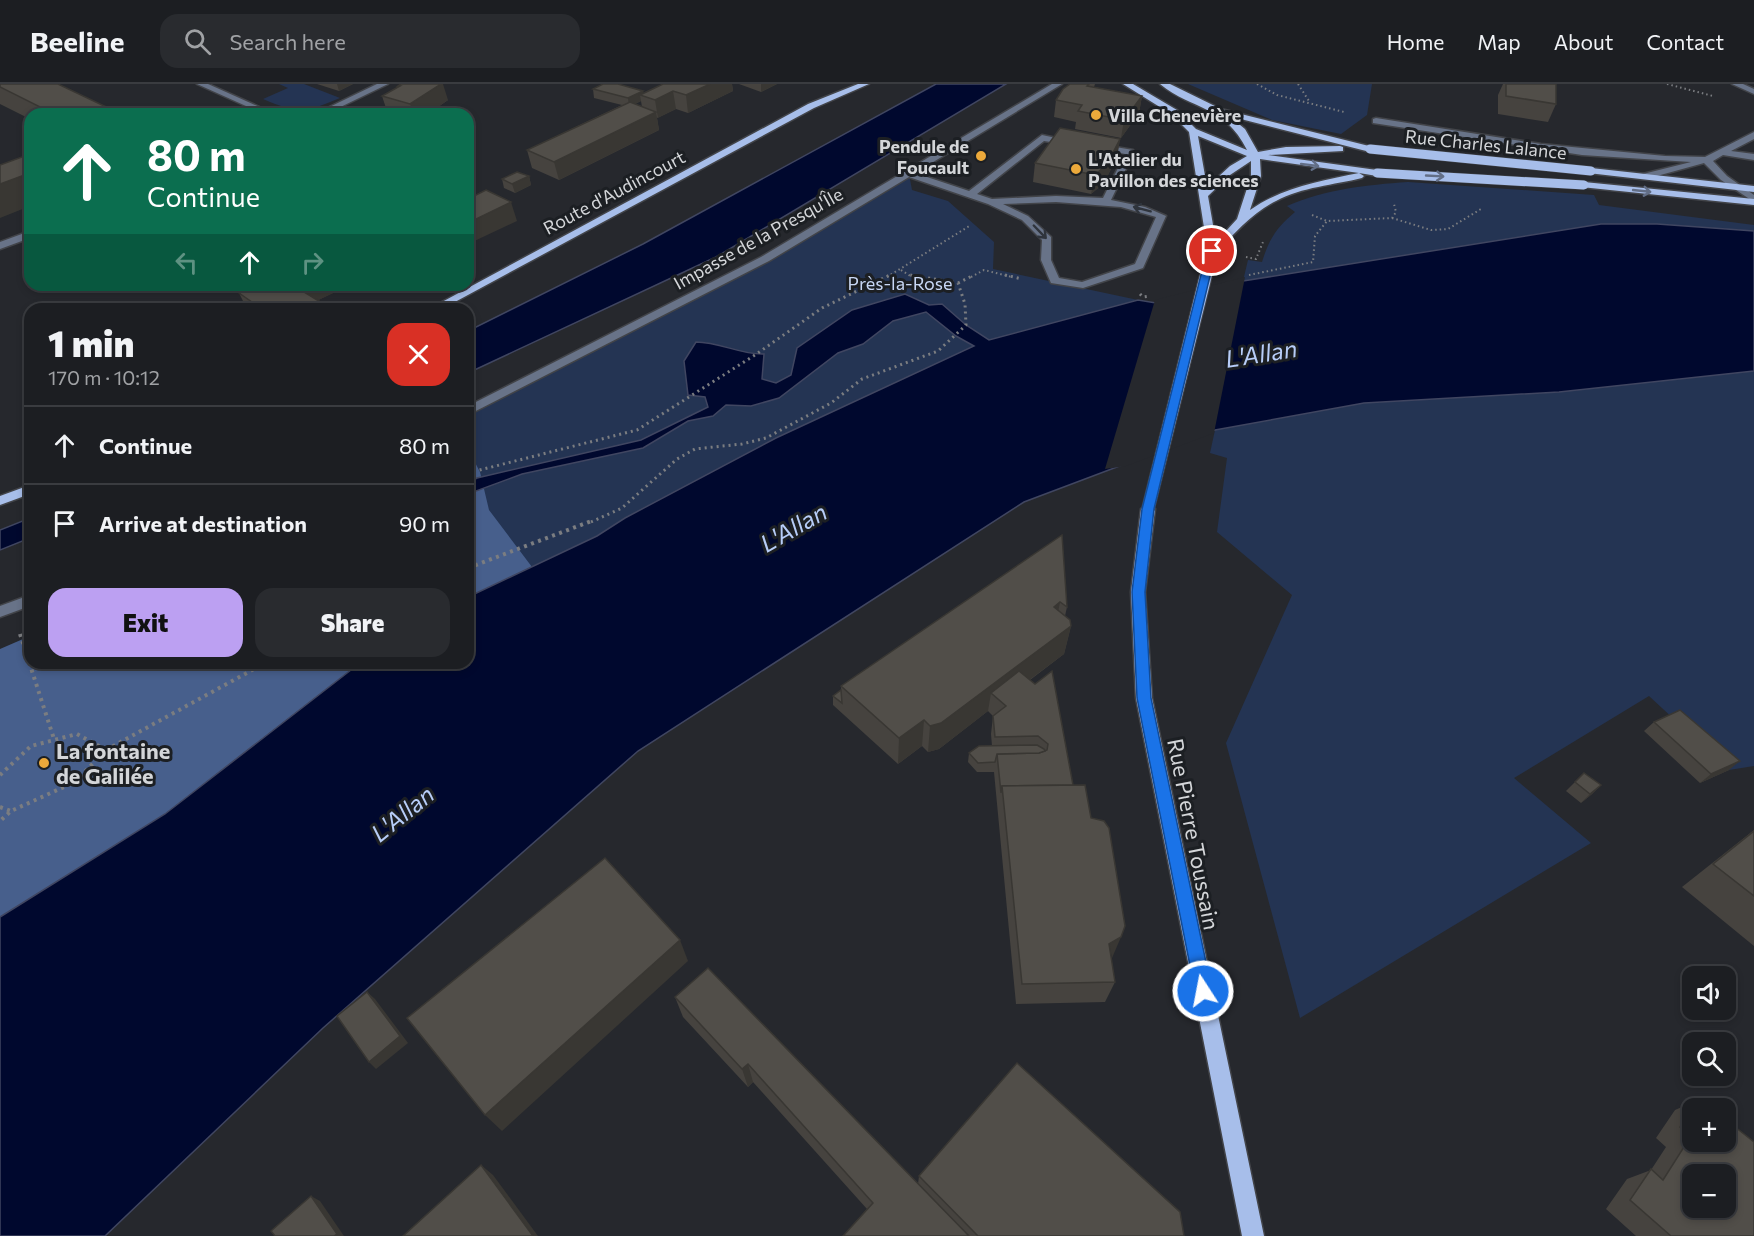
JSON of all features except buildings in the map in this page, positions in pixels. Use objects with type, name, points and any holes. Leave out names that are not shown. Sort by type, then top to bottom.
[{"type":"main road","points":[[811,106],[838,84]]},
{"type":"main road","points":[[811,106],[864,84]]},
{"type":"main road","points":[[1127,84],[1174,112],[1194,131],[1255,156],[1377,173]]},
{"type":"main road","points":[[1164,84],[1218,111],[1242,131],[1255,156],[1256,176],[1242,220],[1212,251]]},
{"type":"main road","name":"Route d'Audincourt","points":[[474,287],[811,106]]},
{"type":"main road","name":"Rue Charles Lalance","points":[[1218,111],[1370,149],[1754,189]]},
{"type":"main road","points":[[1194,131],[1212,251]]},
{"type":"main road","points":[[1203,196],[1237,166],[1255,156],[1310,149],[1370,149]]},
{"type":"main road","name":"Rue Charles Lalance","points":[[1242,220],[1272,199],[1297,189],[1377,173],[1584,185],[1754,200]]},
{"type":"main road","name":"Rue Pierre Toussain","points":[[1212,251],[1148,509],[1138,592],[1144,698],[1253,1236]]},
{"type":"main road","name":"Route d'Audincourt","points":[[445,303],[467,291]]},
{"type":"main road","points":[[0,501],[24,491]]},
{"type":"street","points":[[201,84],[257,108]]},
{"type":"street","points":[[333,108],[384,84]]},
{"type":"street","name":"Impasse de la Presqu'Île","points":[[474,408],[765,259],[1058,84]]},
{"type":"street","points":[[1736,84],[1754,92]]},
{"type":"street","points":[[1376,121],[1600,155],[1648,160],[1707,160],[1724,178],[1754,200]]},
{"type":"street","points":[[1646,176],[1707,160],[1754,135]]},
{"type":"street","points":[[970,195],[1042,138],[1130,152],[1105,203]]},
{"type":"street","points":[[1722,152],[1754,157]]},
{"type":"street","points":[[909,174],[995,204],[1025,218],[1047,239],[1046,260],[1055,281],[1083,285],[1139,266],[1161,216],[1143,208],[1056,198],[995,204]]},
{"type":"street","points":[[0,246],[24,236]]},
{"type":"street","points":[[0,612],[24,602]]},
{"type":"path","points":[[1306,212],[1327,221],[1392,218],[1396,212],[1392,196]]},
{"type":"path","points":[[474,470],[637,429],[755,355],[822,308],[901,270],[995,204]]},
{"type":"path","points":[[1249,275],[1313,262],[1316,236],[1327,221]]},
{"type":"path","points":[[1212,251],[1256,258],[1264,238]]},
{"type":"path","points":[[901,270],[915,278],[958,283],[984,270],[1015,279],[1055,281]]},
{"type":"path","points":[[474,566],[561,535],[622,508],[677,459],[686,454],[703,448],[742,444],[765,438],[831,403],[862,379],[938,351],[966,325],[967,303],[958,283]]},
{"type":"path","points":[[31,669],[54,740]]},
{"type":"path","points":[[0,821],[11,811],[75,782],[106,750],[254,669]]},
{"type":"path","points":[[0,776],[31,746],[77,734],[106,750]]},
{"type":"path","points":[[0,807],[11,811]]},
{"type":"green space","points":[[279,84],[304,84],[340,98],[314,108],[286,108],[263,99],[288,88]]},
{"type":"green space","points":[[1188,84],[1372,84],[1367,115],[1341,134],[1272,120]]},
{"type":"green space","name":"Près-la-Rose","points":[[909,174],[912,190],[948,201],[994,242],[993,269],[1138,300],[974,346],[776,438],[625,518],[597,536],[474,594],[474,408],[645,322]]},
{"type":"green space","points":[[1408,182],[1594,195],[1599,205],[1754,225],[1754,231],[1657,224],[1601,224],[1243,281],[1248,260],[1262,262],[1274,234],[1295,212],[1287,206],[1331,192],[1362,186]]},
{"type":"green space","points":[[1754,371],[1754,766],[1729,770],[1649,696],[1514,778],[1591,843],[1300,1018],[1226,743],[1292,595],[1217,532],[1227,458],[1210,453],[1215,430],[1364,403],[1559,392]]},
{"type":"shaded area","points":[[474,460],[480,472],[489,510],[532,567],[474,594]]},
{"type":"shaded area","points":[[24,639],[24,669],[352,669],[165,814],[0,917],[0,649]]},
{"type":"water","points":[[936,84],[1006,84],[716,257],[474,370],[474,328],[643,244]]},
{"type":"water","name":"L'Allan","points":[[1601,224],[1657,224],[1754,231],[1754,371],[1559,392],[1364,403],[1215,430],[1024,502],[638,751],[323,1028],[105,1236],[0,1236],[0,917],[165,814],[352,669],[474,669],[474,594],[597,536],[625,518],[776,438],[974,346],[956,336],[926,312],[893,321],[863,344],[838,353],[779,398],[751,406],[726,405],[713,416],[688,421],[643,448],[522,474],[474,492],[474,480],[641,440],[708,407],[705,397],[688,395],[684,361],[696,342],[714,344],[747,353],[764,354],[762,379],[776,383],[791,375],[797,348],[852,310],[905,294],[929,305],[942,304],[966,325],[989,340],[1138,300],[1156,303],[1243,281]]},
{"type":"water","points":[[24,520],[24,540],[0,550],[0,530]]},
{"type":"pier","points":[[1245,277],[1214,433],[1126,466],[1105,469],[1155,300]]},
{"type":"place","name":"Villa Chenevière","points":[[1096,115]]},
{"type":"place","name":"Pendule de Foucault","points":[[981,156]]},
{"type":"place","name":"L'Atelier du Pavillon des sciences","points":[[1076,169]]},
{"type":"place","name":"La fontaine de Galilée","points":[[44,763]]},
{"type":"route","points":[[1203,991],[1144,698],[1138,592],[1148,509],[1212,251]]}]
